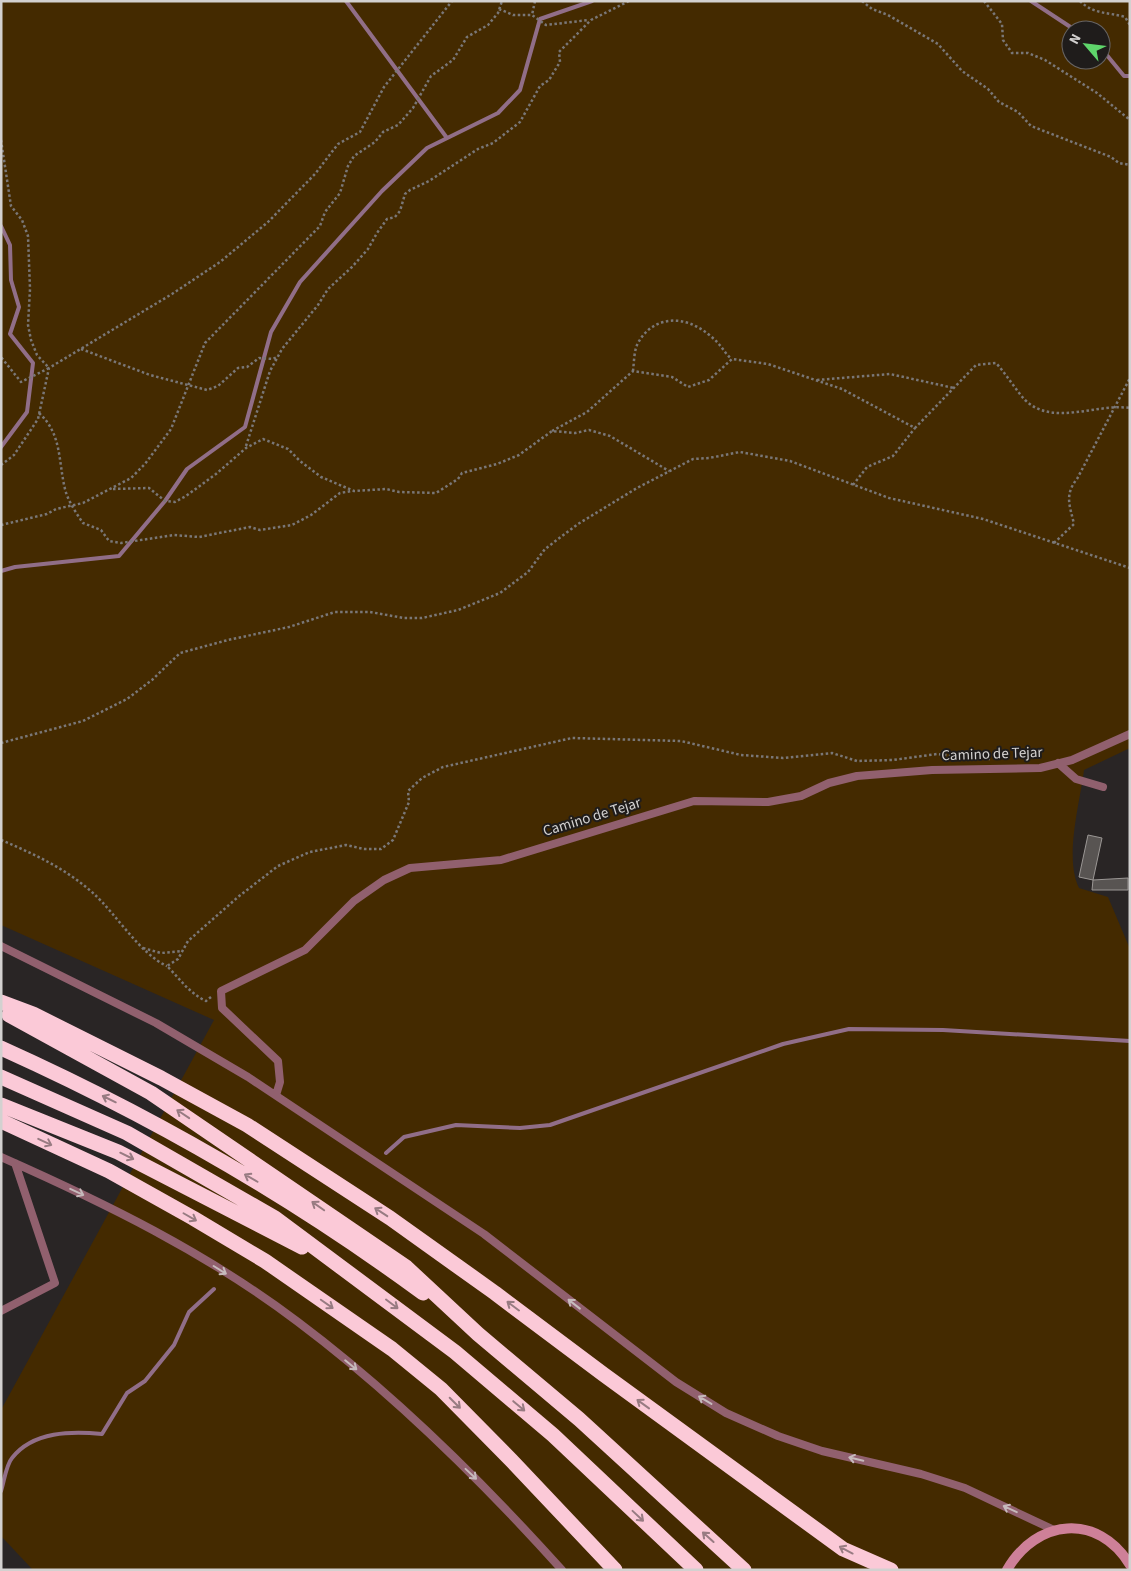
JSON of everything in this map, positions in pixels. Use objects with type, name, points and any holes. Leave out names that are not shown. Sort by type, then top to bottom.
[{"type":"highway","points":[[1,1002],[33,1014],[161,1078],[247,1125],[390,1218],[495,1292],[603,1374],[843,1549],[891,1570]]},
{"type":"highway","points":[[1,1011],[152,1093],[406,1267],[478,1334],[579,1420],[744,1570]]},
{"type":"highway","points":[[1,1048],[138,1113],[266,1187],[396,1273],[478,1334]]},
{"type":"highway","points":[[1,1077],[127,1133],[275,1218],[455,1352],[553,1435],[696,1570]]},
{"type":"highway","points":[[1,1105],[118,1152],[181,1183],[353,1275]]},
{"type":"highway","points":[[1,1121],[109,1171],[193,1218],[264,1261],[392,1349],[441,1389],[512,1460],[615,1570]]},
{"type":"street","points":[[1007,1570],[1016,1554],[1033,1538],[1054,1530],[1073,1528],[1091,1532],[1108,1540],[1126,1552],[1130,1565]]},
{"type":"lane","name":"Camino de Tejar","points":[[221,991],[305,950],[354,901],[384,880],[410,868],[501,860],[694,801],[768,802],[801,796],[829,783],[857,776],[932,770],[1040,768],[1072,760],[1130,734]]},
{"type":"lane","points":[[1058,763],[1076,779],[1103,787]]},
{"type":"lane","points":[[1,946],[156,1023],[276,1095],[484,1234],[676,1382],[726,1412],[778,1436],[822,1451],[921,1474],[965,1488],[1054,1530]]},
{"type":"lane","points":[[221,991],[222,1008],[278,1061],[280,1082],[276,1095]]},
{"type":"lane","points":[[1,1157],[123,1213],[220,1270],[298,1321],[373,1382],[505,1506],[562,1570]]},
{"type":"lane","points":[[1,1311],[56,1283],[15,1163]]},
{"type":"path","points":[[1,357],[21,382],[81,349],[172,294],[220,262],[268,222],[314,174],[338,144],[360,132],[384,87],[452,1]]},
{"type":"path","points":[[1,525],[72,506],[112,489],[131,478],[146,464],[171,429],[205,343],[320,226],[325,212],[340,193],[348,166],[354,156],[375,142],[383,132],[398,125],[413,108],[431,76],[453,60],[467,37],[488,24],[502,1]]},
{"type":"path","points":[[532,15],[535,1]]},
{"type":"path","points":[[246,448],[260,409],[265,380],[282,349],[318,305],[328,289],[352,268],[368,249],[376,233],[387,219],[395,217],[400,211],[406,194],[478,149],[493,143],[520,122],[540,86],[549,80],[560,62],[559,52],[591,20],[629,1]]},
{"type":"path","points":[[862,1],[872,9],[888,15],[938,44],[962,71],[988,89],[999,102],[1018,112],[1031,126],[1042,128],[1111,157],[1119,163],[1130,165]]},
{"type":"path","points":[[984,1],[1002,24],[1003,40],[1012,53],[1028,53],[1045,60],[1097,93],[1130,120]]},
{"type":"path","points":[[1080,1],[1099,13],[1125,17],[1130,24]]},
{"type":"path","points":[[499,8],[513,15],[532,15],[546,25],[591,20]]},
{"type":"path","points":[[1,140],[11,206],[22,220],[28,236],[30,289],[28,326],[37,355],[49,368]]},
{"type":"path","points":[[39,413],[55,432],[65,489],[82,524],[101,530],[110,541],[121,543],[174,535],[199,537],[250,527],[260,530],[292,526],[311,516],[340,493],[386,489],[399,492],[436,493],[458,479],[462,472],[497,464],[519,455],[552,431],[587,412],[633,372],[637,345],[650,327],[671,320],[678,319],[698,327],[717,342],[726,355],[732,358],[768,364],[842,389],[916,428]]},
{"type":"path","points":[[81,349],[150,375],[208,390],[218,386],[238,368],[247,367],[259,358],[273,359],[278,356]]},
{"type":"path","points":[[633,372],[672,377],[688,387],[709,380],[732,358]]},
{"type":"path","points":[[853,485],[867,467],[893,456],[916,428],[976,364],[996,363],[1026,400],[1050,414],[1116,406],[1130,408]]},
{"type":"path","points":[[1,465],[14,455],[38,419],[49,368]]},
{"type":"path","points":[[816,380],[890,374],[954,388]]},
{"type":"path","points":[[1054,543],[1074,524],[1068,504],[1069,490],[1130,378]]},
{"type":"path","points":[[552,431],[575,433],[589,430],[610,436],[669,471]]},
{"type":"path","points":[[112,489],[149,488],[166,501],[175,502],[216,474],[246,448],[263,439],[288,449],[321,477],[354,491]]},
{"type":"path","points":[[1,743],[82,721],[127,699],[152,680],[180,653],[228,640],[289,627],[335,612],[370,612],[404,618],[422,618],[458,610],[500,593],[528,572],[545,549],[578,524],[693,459],[740,452],[790,461],[889,498],[983,519],[1130,568]]},
{"type":"path","points":[[167,966],[178,960],[188,941],[238,897],[278,866],[310,852],[346,845],[364,849],[381,849],[393,840],[409,802],[408,791],[422,778],[443,767],[519,749],[572,738],[681,741],[741,755],[783,758],[832,754],[857,761],[893,760],[937,754],[988,757],[1000,769]]},
{"type":"path","points":[[1,840],[28,850],[66,873],[92,892],[115,914],[143,948],[157,962],[167,966],[185,983],[192,994],[206,1001],[221,991]]},
{"type":"path","points":[[143,948],[162,953],[182,951]]},
{"type":"shaded area","points":[[1,1],[1130,1],[1130,748],[1084,770],[1074,830],[1073,862],[1079,888],[1108,897],[1130,949],[1130,1570],[33,1570],[1,1536],[1,1410],[214,1020],[1,925]]},
{"type":"building","points":[[1088,835],[1102,838],[1093,880],[1079,877]]},
{"type":"building","points":[[1128,878],[1128,890],[1092,890],[1093,880]]},
{"type":"waterway","points":[[346,1],[447,138]]},
{"type":"waterway","points":[[1,571],[15,567],[119,556],[165,501],[187,469],[245,427],[271,332],[300,282],[382,191],[427,148],[498,113],[520,90],[540,19],[592,1]]},
{"type":"waterway","points":[[1031,1],[1061,21]]},
{"type":"waterway","points":[[1111,60],[1124,76],[1130,76]]},
{"type":"waterway","points":[[1,226],[10,245],[11,280],[19,307],[10,334],[33,363],[27,412],[1,447]]},
{"type":"waterway","points":[[386,1153],[404,1137],[456,1125],[520,1128],[550,1125],[783,1044],[849,1029],[943,1030],[1130,1041]]},
{"type":"waterway","points":[[1,1491],[10,1461],[21,1449],[31,1442],[66,1433],[102,1434],[127,1393],[145,1381],[174,1345],[189,1312],[214,1289]]}]
